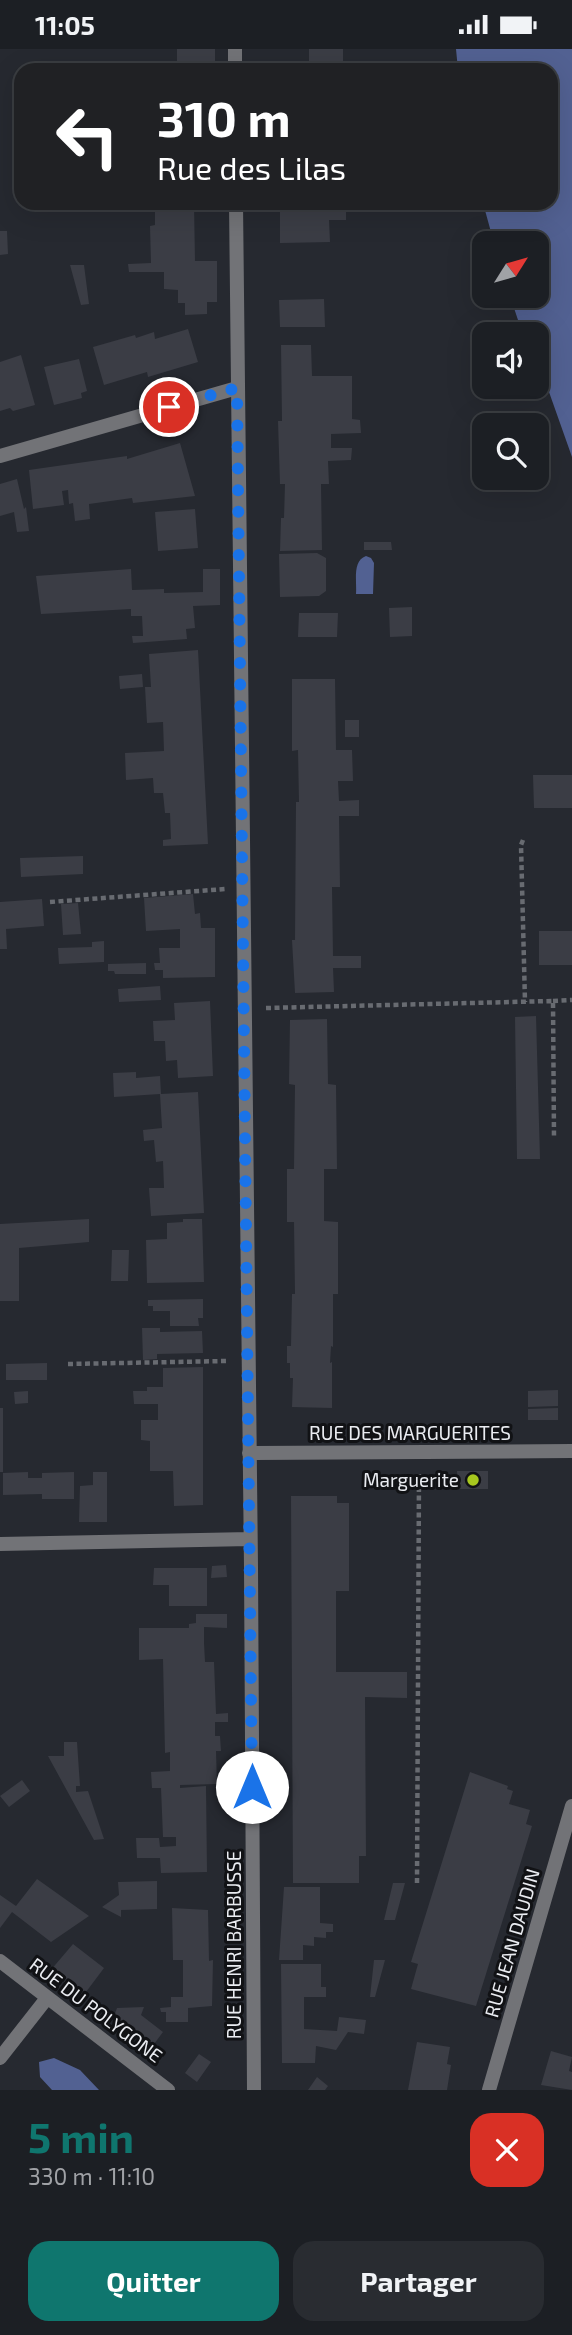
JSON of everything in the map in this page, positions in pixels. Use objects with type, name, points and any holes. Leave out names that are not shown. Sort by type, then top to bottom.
[{"type":"street","name":"RUE HENRI BARBUSSE","points":[[236,210],[254,2090]]},
{"type":"street","points":[[0,456],[237,388]]},
{"type":"street","name":"RUE DES MARGUERITES","points":[[249,1453],[572,1451]]},
{"type":"street","points":[[0,1545],[250,1539]]},
{"type":"street","name":"RUE JEAN DAUDIN","points":[[489,2090],[572,1806]]},
{"type":"street","name":"RUE DU POLYGONE","points":[[0,1961],[168,2090]]},
{"type":"street","points":[[0,2059],[47,1998]]},
{"type":"path","points":[[523,840],[524,1002]]},
{"type":"path","points":[[50,902],[243,888]]},
{"type":"path","points":[[244,1009],[572,1000]]},
{"type":"path","points":[[553,1001],[554,1138]]},
{"type":"path","points":[[68,1364],[249,1360]]},
{"type":"path","points":[[417,1883],[419,1453]]},
{"type":"water","points":[[456,49],[572,49],[572,457],[549,392],[549,322],[519,322],[514,308],[550,308],[550,231],[491,231],[485,210],[558,210],[558,63],[457,63]]},
{"type":"water","points":[[366,556],[374,563],[373,594],[356,594],[357,567]]},
{"type":"water","points":[[54,2058],[80,2070],[99,2090],[52,2090],[40,2077],[39,2062]]},
{"type":"building","points":[[177,49],[215,49],[215,63],[177,63]]},
{"type":"building","points":[[309,49],[343,49],[343,63],[309,63]]},
{"type":"building","points":[[155,210],[194,210],[195,261],[217,261],[217,302],[207,302],[207,314],[185,315],[185,303],[178,303],[178,290],[164,289],[164,272],[129,272],[128,264],[151,263],[150,226],[155,225]]},
{"type":"building","points":[[280,210],[346,210],[346,220],[329,220],[330,242],[280,243]]},
{"type":"building","points":[[0,231],[7,231],[8,254],[0,255]]},
{"type":"building","points":[[70,265],[84,265],[89,304],[81,305]]},
{"type":"building","points":[[324,299],[325,327],[280,327],[279,300]]},
{"type":"building","points":[[188,329],[198,362],[148,377],[147,372],[104,385],[93,347],[135,335],[136,338],[154,332],[155,339]]},
{"type":"building","points":[[281,345],[311,345],[312,376],[352,376],[352,419],[360,420],[361,433],[331,434],[331,448],[352,448],[351,460],[328,461],[329,484],[321,484],[322,550],[280,551],[285,484],[280,484],[278,421],[282,421]]},
{"type":"building","points":[[21,355],[35,405],[13,411],[10,408],[0,411],[0,362]]},
{"type":"building","points":[[79,359],[87,391],[81,393],[82,398],[54,405],[44,367]]},
{"type":"building","points":[[180,443],[195,496],[133,503],[132,498],[89,504],[90,519],[75,521],[73,503],[69,504],[68,490],[62,491],[64,505],[33,509],[29,470],[127,456],[127,459]]},
{"type":"building","points":[[17,479],[24,509],[26,507],[29,531],[17,532],[14,512],[0,516],[0,484]]},
{"type":"building","points":[[195,509],[198,548],[158,551],[155,512]]},
{"type":"building","points":[[364,542],[391,542],[392,550],[364,550]]},
{"type":"building","points":[[317,553],[326,558],[326,591],[319,596],[280,597],[279,554]]},
{"type":"building","points":[[131,569],[132,590],[164,589],[164,593],[203,592],[203,569],[220,569],[220,605],[193,606],[195,628],[186,629],[187,639],[133,643],[132,636],[143,636],[142,616],[131,616],[131,609],[41,614],[36,576]]},
{"type":"building","points":[[412,607],[412,636],[390,637],[389,608]]},
{"type":"building","points":[[299,613],[338,613],[337,637],[298,637]]},
{"type":"building","points":[[198,650],[208,844],[163,846],[163,840],[171,839],[170,813],[165,813],[163,793],[154,793],[153,778],[126,780],[125,753],[164,751],[163,722],[147,723],[145,687],[151,687],[149,654]]},
{"type":"building","points":[[142,674],[143,687],[120,689],[119,676]]},
{"type":"building","points":[[292,679],[335,679],[336,750],[352,750],[353,781],[338,781],[339,801],[359,800],[359,816],[339,816],[340,887],[332,887],[333,956],[361,956],[361,968],[333,968],[334,992],[295,993],[292,940],[295,940],[296,802],[299,802],[298,750],[292,751]]},
{"type":"building","points":[[345,720],[359,720],[359,737],[345,737]]},
{"type":"building","points":[[533,775],[572,775],[572,808],[534,808]]},
{"type":"building","points":[[83,856],[83,874],[21,877],[20,858]]},
{"type":"building","points":[[193,894],[195,914],[200,913],[201,928],[215,928],[215,977],[163,978],[163,970],[155,970],[154,963],[160,963],[159,948],[180,948],[180,929],[146,931],[144,898]]},
{"type":"building","points":[[42,899],[44,926],[6,929],[7,949],[0,949],[0,902]]},
{"type":"building","points":[[78,903],[81,934],[63,935],[61,904]]},
{"type":"building","points":[[539,931],[572,931],[572,965],[539,965]]},
{"type":"building","points":[[104,941],[104,962],[59,964],[58,948],[92,947],[92,942]]},
{"type":"building","points":[[146,963],[146,974],[115,974],[114,971],[108,971],[108,964]]},
{"type":"building","points":[[160,986],[161,1000],[119,1002],[118,989]]},
{"type":"building","points":[[210,1001],[213,1076],[178,1078],[177,1060],[166,1061],[165,1041],[154,1041],[153,1021],[175,1020],[174,1003]]},
{"type":"building","points":[[536,1016],[540,1159],[517,1159],[515,1017]]},
{"type":"building","points":[[327,1019],[328,1084],[336,1085],[337,1169],[324,1169],[324,1221],[338,1222],[338,1294],[333,1294],[333,1347],[331,1346],[330,1363],[332,1362],[332,1408],[292,1407],[293,1378],[290,1378],[290,1363],[287,1363],[287,1346],[291,1346],[292,1294],[295,1294],[294,1222],[287,1222],[287,1169],[294,1169],[295,1085],[289,1084],[290,1020]]},
{"type":"building","points":[[136,1072],[136,1078],[160,1076],[161,1094],[198,1092],[204,1213],[151,1216],[149,1188],[164,1188],[163,1161],[156,1162],[154,1140],[144,1141],[143,1130],[162,1128],[160,1094],[114,1097],[113,1073]]},
{"type":"building","points":[[89,1219],[89,1242],[19,1248],[19,1301],[0,1301],[0,1224]]},
{"type":"building","points":[[183,1219],[202,1219],[204,1282],[147,1283],[146,1240],[167,1239],[167,1223],[183,1222]]},
{"type":"building","points":[[112,1250],[129,1250],[128,1281],[111,1281]]},
{"type":"building","points":[[203,1299],[203,1318],[198,1318],[199,1326],[170,1326],[170,1311],[153,1311],[153,1306],[148,1306],[148,1300]]},
{"type":"building","points":[[142,1328],[160,1328],[160,1332],[202,1331],[203,1353],[157,1354],[157,1359],[143,1360]]},
{"type":"building","points":[[47,1363],[47,1380],[6,1380],[6,1364]]},
{"type":"building","points":[[203,1367],[203,1505],[174,1506],[173,1471],[150,1471],[150,1441],[141,1440],[141,1420],[158,1420],[158,1404],[134,1404],[133,1391],[147,1391],[147,1387],[163,1387],[163,1368]]},
{"type":"building","points":[[558,1390],[558,1406],[528,1407],[528,1391]]},
{"type":"building","points":[[28,1391],[28,1403],[15,1404],[14,1392]]},
{"type":"building","points":[[0,1408],[3,1408],[3,1472],[0,1472]]},
{"type":"building","points":[[558,1408],[558,1420],[528,1420],[528,1409]]},
{"type":"building","name":"Marguerite","points":[[457,1471],[488,1471],[488,1489],[458,1489]]},
{"type":"building","points":[[28,1472],[28,1478],[42,1478],[42,1473],[74,1472],[74,1499],[42,1499],[42,1494],[3,1495],[3,1473]]},
{"type":"building","points":[[93,1472],[107,1472],[107,1522],[79,1522],[80,1486],[93,1485]]},
{"type":"building","points":[[291,1496],[337,1496],[337,1503],[349,1503],[349,1591],[336,1591],[336,1672],[407,1672],[407,1698],[365,1697],[366,1856],[359,1856],[359,1883],[293,1883]]},
{"type":"building","points":[[226,1565],[227,1577],[211,1578],[212,1566]]},
{"type":"building","points":[[154,1568],[207,1568],[207,1606],[169,1606],[169,1585],[153,1585]]},
{"type":"building","points":[[196,1614],[227,1614],[227,1628],[204,1627],[204,1643],[205,1662],[214,1662],[216,1714],[228,1713],[228,1722],[215,1722],[215,1736],[220,1736],[221,1751],[216,1751],[217,1784],[180,1785],[180,1788],[206,1786],[207,1872],[161,1873],[160,1858],[137,1858],[136,1838],[159,1838],[160,1847],[176,1846],[176,1837],[163,1837],[161,1788],[152,1788],[151,1772],[170,1771],[170,1752],[165,1753],[163,1659],[139,1660],[139,1628],[189,1628],[189,1624],[196,1623]]},
{"type":"building","points":[[64,1742],[77,1742],[80,1786],[76,1786],[76,1792],[88,1791],[104,1839],[94,1840],[48,1756],[64,1756]]},
{"type":"building","points":[[470,1772],[508,1786],[507,1789],[513,1791],[509,1804],[530,1810],[526,1824],[532,1826],[476,2006],[411,1989],[418,1964],[411,1962]]},
{"type":"building","points":[[22,1780],[30,1791],[9,1807],[0,1796]]},
{"type":"building","points":[[37,1879],[89,1916],[51,1942],[12,1912],[0,1928],[0,1895],[16,1906]]},
{"type":"building","points":[[157,1881],[157,1909],[121,1910],[121,1917],[102,1907],[119,1895],[118,1882]]},
{"type":"building","points":[[393,1883],[405,1883],[395,1920],[384,1920]]},
{"type":"building","points":[[284,1887],[320,1887],[320,1923],[333,1924],[333,1932],[326,1932],[326,1938],[314,1937],[314,1946],[303,1945],[303,1960],[279,1960]]},
{"type":"building","points":[[172,1908],[208,1910],[209,1961],[213,1960],[212,2006],[188,2008],[188,2022],[166,2022],[166,2012],[161,2012],[160,2008],[171,2007],[171,1997],[183,1997],[183,1960],[173,1960]]},
{"type":"building","points":[[73,1944],[104,1968],[83,1996],[50,1971]]},
{"type":"building","points":[[374,1960],[385,1960],[375,1997],[370,1997]]},
{"type":"building","points":[[281,1964],[321,1964],[321,1987],[326,1987],[326,1997],[304,1997],[304,2029],[337,2031],[339,2017],[366,2020],[364,2034],[348,2032],[336,2050],[316,2046],[315,2063],[282,2063]]},
{"type":"building","points":[[144,2007],[141,2015],[163,2032],[151,2048],[113,2019],[117,2008]]},
{"type":"building","points":[[417,2042],[450,2047],[447,2064],[451,2065],[447,2090],[408,2090]]},
{"type":"building","points":[[551,2051],[572,2057],[569,2071],[572,2072],[572,2090],[541,2085]]},
{"type":"building","points":[[199,2054],[211,2062],[197,2082],[185,2073]]},
{"type":"building","points":[[317,2077],[328,2086],[325,2090],[308,2090]]},
{"type":"place","name":"Marguerite","points":[[473,1480]]},
{"type":"route","points":[[169,407],[237,388],[252,1787]]}]
